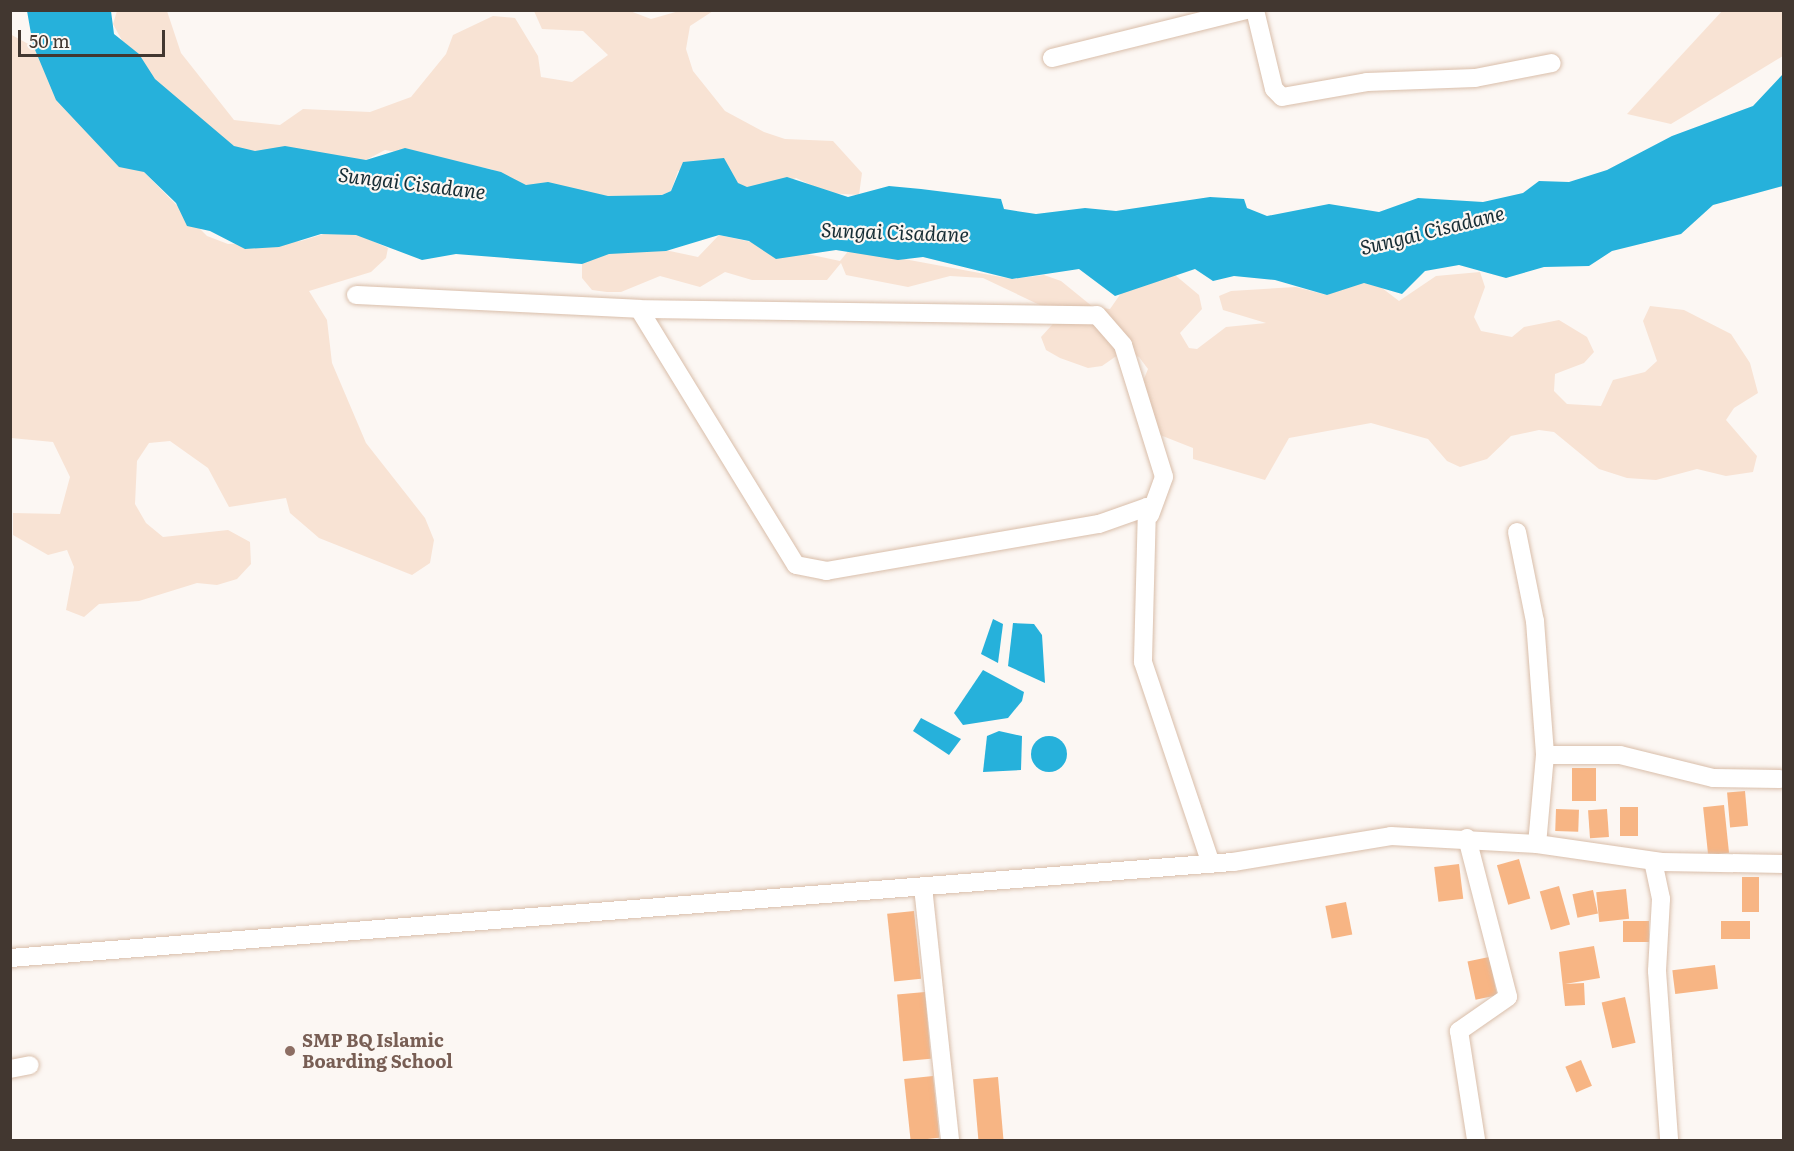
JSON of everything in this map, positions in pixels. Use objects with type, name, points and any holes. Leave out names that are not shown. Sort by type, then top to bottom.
[{"type":"street","points":[[1052,58],[1246,10]]},
{"type":"street","points":[[1255,10],[1274,89],[1282,97],[1367,82],[1475,78],[1552,63]]},
{"type":"street","points":[[356,295],[639,309],[1097,315],[1123,345],[1164,477],[1150,515],[1143,662],[1211,864]]},
{"type":"street","points":[[639,309],[796,565],[826,572],[1098,524],[1144,507],[1150,515]]},
{"type":"street","points":[[1517,532],[1535,621],[1545,755],[1537,844]]},
{"type":"street","points":[[1545,755],[1620,754],[1713,778],[1780,779]]},
{"type":"street","points":[[10,958],[1211,864],[1391,836],[1467,838],[1537,844],[1653,861],[1784,864]]},
{"type":"street","points":[[1467,838],[1509,997],[1459,1031],[1476,1140]]},
{"type":"street","points":[[1653,861],[1661,899],[1657,971],[1669,1140]]},
{"type":"street","points":[[923,887],[950,1140]]},
{"type":"street","points":[[10,1069],[30,1065]]},
{"type":"shaded area","points":[[1723,10],[1783,11],[1783,56],[1671,124],[1627,114]]},
{"type":"shaded area","points":[[117,11],[167,11],[181,53],[234,120],[280,125],[303,109],[370,112],[411,97],[446,54],[453,35],[493,16],[515,18],[538,56],[541,77],[572,82],[608,55],[583,31],[542,29],[534,11],[630,11],[651,19],[679,11],[713,11],[690,26],[686,49],[693,71],[725,111],[764,132],[785,139],[833,141],[862,173],[859,195],[828,193],[796,178],[747,194],[678,171],[671,191],[662,195],[608,196],[526,186],[491,169],[385,150],[366,160],[249,160],[156,103],[113,24]]},
{"type":"shaded area","points":[[10,34],[43,52],[144,172],[207,236],[228,244],[301,241],[343,228],[388,248],[386,258],[371,272],[309,291],[327,320],[332,363],[366,443],[425,518],[434,540],[430,563],[412,575],[319,538],[290,513],[286,498],[229,507],[208,468],[170,441],[149,443],[137,461],[135,504],[146,523],[163,537],[228,530],[250,542],[251,564],[237,579],[217,585],[197,583],[139,601],[99,604],[84,617],[66,610],[74,567],[67,550],[48,555],[13,535],[13,513],[60,514],[70,477],[53,442],[11,438]]},
{"type":"shaded area","points":[[719,235],[840,261],[850,249],[1012,279],[1044,275],[1061,281],[1093,307],[1110,309],[1126,286],[1175,275],[1199,295],[1202,309],[1180,333],[1189,348],[1197,349],[1226,327],[1266,323],[1223,310],[1219,296],[1231,291],[1296,287],[1327,295],[1355,282],[1373,281],[1399,301],[1436,276],[1480,272],[1485,287],[1474,317],[1481,331],[1512,337],[1524,327],[1559,320],[1587,337],[1594,352],[1584,363],[1555,374],[1554,391],[1567,404],[1601,406],[1613,380],[1645,372],[1657,361],[1643,321],[1650,306],[1684,310],[1731,334],[1750,363],[1758,393],[1734,408],[1726,420],[1757,456],[1753,472],[1726,476],[1697,469],[1656,480],[1627,478],[1599,469],[1554,432],[1539,430],[1511,436],[1487,459],[1460,467],[1447,461],[1428,439],[1371,423],[1289,438],[1265,480],[1193,459],[1193,448],[1155,433],[1136,398],[1148,369],[1139,357],[1125,350],[1102,366],[1088,368],[1060,358],[1046,350],[1041,337],[1061,315],[983,278],[950,276],[908,287],[846,275],[841,263],[827,280],[752,280],[725,272],[700,287],[660,276],[621,292],[592,290],[582,278],[582,264],[591,253],[651,247],[698,257]]},
{"type":"water","name":"Sungai Cisadane","points":[[27,11],[111,11],[114,34],[139,54],[155,79],[234,146],[255,151],[285,146],[366,160],[405,148],[501,172],[526,185],[548,182],[608,196],[662,195],[671,191],[683,162],[724,158],[738,183],[747,187],[787,177],[848,197],[889,186],[1001,199],[1004,209],[1036,214],[1085,208],[1116,211],[1210,197],[1244,199],[1247,208],[1267,216],[1329,204],[1379,212],[1418,198],[1483,202],[1523,193],[1539,181],[1569,182],[1607,170],[1672,136],[1753,106],[1783,74],[1783,186],[1713,205],[1681,234],[1612,251],[1589,266],[1544,267],[1506,278],[1459,265],[1425,271],[1402,294],[1364,283],[1327,295],[1275,280],[1234,276],[1213,281],[1195,269],[1115,296],[1079,269],[1012,279],[923,257],[898,260],[836,250],[776,259],[749,241],[719,235],[666,251],[609,254],[582,264],[456,254],[422,260],[356,235],[321,234],[279,247],[245,249],[210,231],[187,226],[176,203],[144,172],[119,167],[56,100],[33,45]]},
{"type":"water","points":[[993,619],[1003,624],[998,663],[981,654]]},
{"type":"water","points":[[1013,623],[1034,624],[1042,635],[1045,683],[1008,666]]},
{"type":"water","points":[[983,670],[1024,692],[1022,701],[1008,718],[963,725],[954,713]]},
{"type":"water","points":[[921,718],[961,739],[949,755],[913,731]]},
{"type":"water","points":[[999,731],[1022,736],[1021,770],[983,772],[987,736]]},
{"type":"water","points":[[1049,736],[1062,741],[1067,754],[1062,767],[1049,772],[1036,767],[1031,754],[1036,741]]},
{"type":"building","points":[[1572,768],[1596,768],[1596,801],[1572,801]]},
{"type":"building","points":[[1745,791],[1748,826],[1730,827],[1727,793]]},
{"type":"building","points":[[1724,805],[1729,853],[1708,855],[1703,807]]},
{"type":"building","points":[[1620,807],[1638,807],[1638,836],[1620,836]]},
{"type":"building","points":[[1556,809],[1579,810],[1578,832],[1555,831]]},
{"type":"building","points":[[1607,809],[1609,837],[1590,838],[1588,810]]},
{"type":"building","points":[[1519,859],[1530,898],[1508,905],[1497,865]]},
{"type":"building","points":[[1459,864],[1463,899],[1438,902],[1434,867]]},
{"type":"building","points":[[1742,877],[1759,877],[1759,912],[1742,912]]},
{"type":"building","points":[[1559,886],[1570,924],[1551,930],[1540,892]]},
{"type":"building","points":[[1626,889],[1629,919],[1599,922],[1596,892]]},
{"type":"building","points":[[1593,890],[1598,913],[1577,918],[1572,894]]},
{"type":"building","points":[[1346,902],[1352,934],[1332,938],[1325,906]]},
{"type":"building","points":[[914,911],[921,979],[894,981],[887,914]]},
{"type":"building","points":[[1623,921],[1649,921],[1649,942],[1623,942]]},
{"type":"building","points":[[1721,921],[1750,921],[1750,939],[1721,939]]},
{"type":"building","points":[[1594,946],[1600,978],[1565,984],[1584,983],[1585,1005],[1565,1006],[1559,952]]},
{"type":"building","points":[[1489,957],[1497,995],[1476,1000],[1467,962]]},
{"type":"building","points":[[1715,965],[1718,989],[1675,994],[1672,970]]},
{"type":"building","points":[[925,992],[931,1059],[903,1061],[897,994]]},
{"type":"building","points":[[1625,997],[1636,1043],[1612,1048],[1602,1002]]},
{"type":"building","points":[[1581,1060],[1592,1086],[1576,1092],[1565,1067]]},
{"type":"building","points":[[933,1076],[939,1138],[911,1140],[904,1079]]},
{"type":"building","points":[[998,1077],[1003,1140],[978,1140],[973,1079]]},
{"type":"place","name":"SMP BQ Islamic Boarding School","points":[[290,1051]]}]
